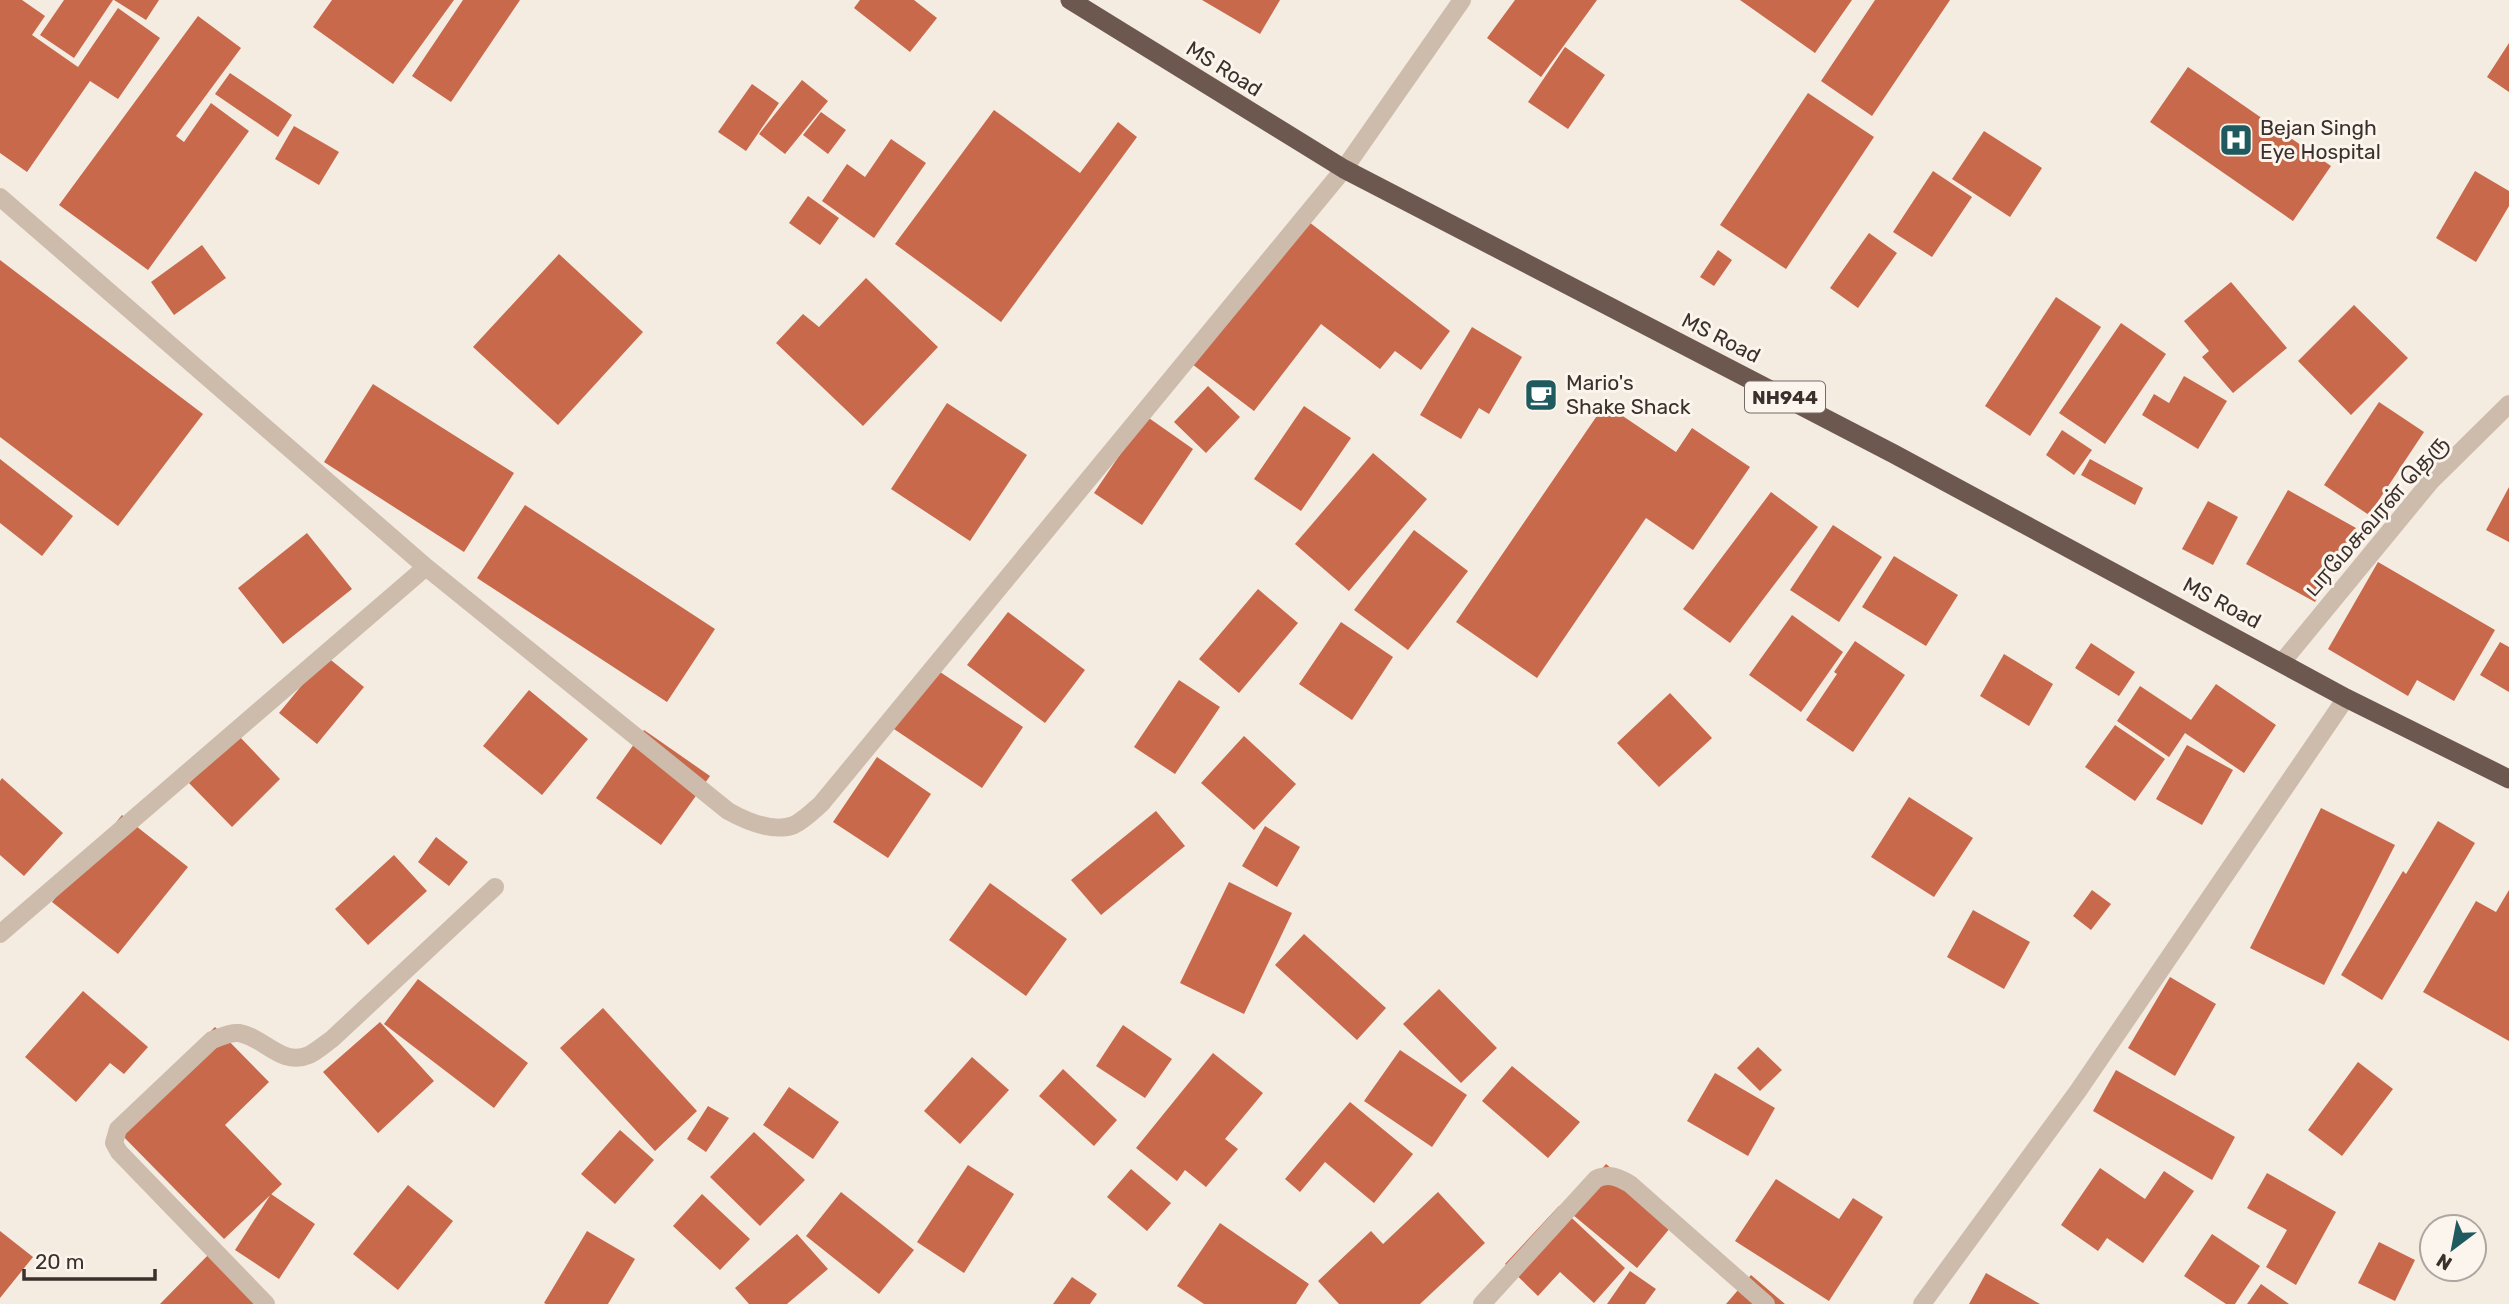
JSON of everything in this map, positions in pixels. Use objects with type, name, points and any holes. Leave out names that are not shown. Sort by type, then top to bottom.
[{"type":"highway","name":"MS Road","points":[[1070,0],[1344,169],[1894,454],[2346,698],[2509,779]]},
{"type":"street","points":[[0,197],[426,567],[728,811],[744,820],[765,826],[791,826],[821,804],[1344,169],[1462,0]]},
{"type":"street","name":"பரமேசுவரன் தெரு","points":[[2283,662],[2431,481],[2509,404]]},
{"type":"street","points":[[0,934],[426,567]]},
{"type":"street","points":[[1922,1304],[2078,1091],[2346,698]]},
{"type":"street","points":[[266,1304],[119,1152],[114,1143],[118,1129],[212,1040],[226,1034],[239,1033],[292,1058],[308,1055],[332,1040],[495,887]]},
{"type":"street","points":[[1482,1304],[1596,1179],[1603,1175],[1616,1176],[1630,1184],[1766,1304]]},
{"type":"building","points":[[0,0],[22,0],[45,16],[32,35],[78,67],[118,8],[160,38],[118,99],[90,81],[27,172],[0,153]]},
{"type":"building","points":[[64,0],[113,0],[74,58],[40,35]]},
{"type":"building","points":[[114,0],[159,0],[146,20]]},
{"type":"building","points":[[332,0],[454,0],[393,84],[313,27]]},
{"type":"building","points":[[463,0],[520,0],[451,102],[412,76]]},
{"type":"building","points":[[860,0],[914,0],[937,18],[910,52],[854,8]]},
{"type":"building","points":[[1202,0],[1280,0],[1260,34]]},
{"type":"building","points":[[1515,0],[1597,0],[1541,77],[1487,38]]},
{"type":"building","points":[[1740,0],[1852,0],[1815,53]]},
{"type":"building","points":[[1875,0],[1950,0],[1872,116],[1821,81]]},
{"type":"building","points":[[198,16],[241,48],[176,136],[184,142],[211,103],[249,131],[148,270],[59,205]]},
{"type":"building","points":[[2509,43],[2509,92],[2487,77]]},
{"type":"building","points":[[1565,47],[1605,75],[1568,129],[1528,102]]},
{"type":"building","points":[[2188,67],[2331,166],[2293,221],[2150,122]]},
{"type":"building","points":[[230,73],[292,115],[278,137],[215,94]]},
{"type":"building","points":[[802,80],[828,101],[785,154],[759,134]]},
{"type":"building","points":[[752,84],[779,103],[746,151],[718,132]]},
{"type":"building","points":[[1808,93],[1874,137],[1786,269],[1720,225]]},
{"type":"building","points":[[994,110],[1080,173],[1118,122],[1137,137],[1001,322],[895,244]]},
{"type":"building","points":[[821,112],[846,130],[828,154],[803,135]]},
{"type":"building","points":[[294,126],[339,152],[319,185],[275,159]]},
{"type":"building","points":[[1984,131],[2042,168],[2010,217],[1952,179]]},
{"type":"building","points":[[891,139],[926,163],[874,238],[822,201],[847,164],[865,177]]},
{"type":"building","points":[[1933,171],[1972,197],[1932,257],[1893,232]]},
{"type":"building","points":[[2475,171],[2509,191],[2509,206],[2476,262],[2436,238]]},
{"type":"building","points":[[808,196],[839,218],[820,245],[789,223]]},
{"type":"building","points":[[1300,215],[1450,331],[1421,370],[1395,351],[1380,369],[1321,324],[1254,411],[1188,361]]},
{"type":"building","points":[[1869,233],[1897,253],[1858,308],[1830,288]]},
{"type":"building","points":[[202,245],[226,278],[174,315],[151,282]]},
{"type":"building","points":[[1718,250],[1732,260],[1714,286],[1700,277]]},
{"type":"building","points":[[559,254],[643,332],[558,425],[473,347]]},
{"type":"building","points":[[0,260],[203,414],[118,526],[0,437]]},
{"type":"building","points":[[866,278],[938,347],[863,426],[776,343],[803,314],[819,327]]},
{"type":"building","points":[[2231,282],[2287,348],[2233,393],[2202,357],[2209,351],[2184,321]]},
{"type":"building","points":[[2056,297],[2101,327],[2030,436],[1985,406]]},
{"type":"building","points":[[2354,305],[2408,358],[2351,415],[2298,361]]},
{"type":"building","points":[[2121,323],[2166,354],[2105,444],[2059,413]]},
{"type":"building","points":[[1472,327],[1522,357],[1489,414],[1479,408],[1461,439],[1420,415]]},
{"type":"building","points":[[2184,376],[2227,401],[2198,449],[2142,415],[2154,394],[2169,403]]},
{"type":"building","points":[[373,384],[514,473],[464,552],[324,462]]},
{"type":"building","points":[[1208,386],[1240,417],[1206,453],[1174,422]]},
{"type":"building","points":[[2379,402],[2424,432],[2369,515],[2324,485]]},
{"type":"building","points":[[947,403],[1027,455],[970,541],[891,489]]},
{"type":"building","points":[[1605,404],[1676,452],[1692,428],[1750,467],[1693,550],[1646,518],[1537,678],[1456,622]]},
{"type":"building","points":[[1304,406],[1351,438],[1301,511],[1254,479]]},
{"type":"building","points":[[1146,416],[1193,449],[1142,525],[1094,493]]},
{"type":"building","points":[[2062,430],[2092,450],[2074,475],[2046,455]]},
{"type":"building","points":[[1373,453],[1427,499],[1349,591],[1295,544]]},
{"type":"building","points":[[0,459],[73,516],[42,556],[0,523]]},
{"type":"building","points":[[2090,459],[2143,488],[2135,505],[2081,475]]},
{"type":"building","points":[[2509,487],[2509,542],[2486,530]]},
{"type":"building","points":[[2288,490],[2356,528],[2315,602],[2246,564]]},
{"type":"building","points":[[1771,492],[1818,527],[1730,643],[1683,609]]},
{"type":"building","points":[[2208,501],[2238,517],[2213,565],[2182,549]]},
{"type":"building","points":[[525,505],[715,629],[667,702],[477,578]]},
{"type":"building","points":[[1833,525],[1882,557],[1839,622],[1790,590]]},
{"type":"building","points":[[1414,530],[1468,571],[1408,650],[1354,610]]},
{"type":"building","points":[[307,533],[352,589],[283,644],[238,588]]},
{"type":"building","points":[[1894,556],[1958,595],[1926,646],[1862,607]]},
{"type":"building","points":[[2378,562],[2495,630],[2454,701],[2417,680],[2408,696],[2328,649]]},
{"type":"building","points":[[1258,589],[1298,623],[1239,693],[1199,659]]},
{"type":"building","points":[[1008,612],[1085,670],[1045,723],[967,665]]},
{"type":"building","points":[[1792,615],[1843,652],[1801,712],[1749,675]]},
{"type":"building","points":[[1341,622],[1393,657],[1352,720],[1299,684]]},
{"type":"building","points":[[1855,641],[1905,675],[1853,752],[1806,720]]},
{"type":"building","points":[[2500,642],[2509,647],[2509,692],[2480,675]]},
{"type":"building","points":[[2091,643],[2135,672],[2119,696],[2075,668]]},
{"type":"building","points":[[2004,654],[2053,684],[2029,726],[1980,696]]},
{"type":"building","points":[[326,656],[364,687],[317,744],[279,713]]},
{"type":"building","points":[[928,664],[1023,727],[982,788],[888,725]]},
{"type":"building","points":[[1179,680],[1220,707],[1175,774],[1134,747]]},
{"type":"building","points":[[2216,684],[2276,725],[2244,773],[2185,733],[2169,757],[2117,721],[2140,686],[2191,720]]},
{"type":"building","points":[[529,690],[588,739],[542,795],[483,746]]},
{"type":"building","points":[[1670,693],[1712,738],[1659,787],[1617,743]]},
{"type":"building","points":[[2115,725],[2165,759],[2135,801],[2085,767]]},
{"type":"building","points":[[644,730],[710,776],[661,845],[596,798]]},
{"type":"building","points":[[238,735],[280,779],[232,827],[189,783]]},
{"type":"building","points":[[1244,736],[1296,784],[1254,830],[1201,783]]},
{"type":"building","points":[[2187,745],[2233,770],[2202,825],[2156,799]]},
{"type":"building","points":[[877,757],[931,794],[888,858],[833,822]]},
{"type":"building","points":[[2,778],[63,833],[24,876],[0,855]]},
{"type":"building","points":[[1909,797],[1973,838],[1934,897],[1871,857]]},
{"type":"building","points":[[2321,808],[2395,845],[2324,985],[2250,948]]},
{"type":"building","points":[[1156,811],[1185,846],[1101,915],[1071,880]]},
{"type":"building","points":[[122,815],[188,867],[118,954],[52,902]]},
{"type":"building","points":[[2438,821],[2475,843],[2382,1000],[2341,975],[2403,871],[2406,874]]},
{"type":"building","points":[[1265,826],[1300,847],[1277,887],[1242,866]]},
{"type":"building","points":[[436,837],[468,862],[449,886],[418,862]]},
{"type":"building","points":[[394,855],[427,891],[368,945],[335,909]]},
{"type":"building","points":[[1229,882],[1292,913],[1244,1014],[1180,983]]},
{"type":"building","points":[[990,883],[1067,939],[1026,996],[949,940]]},
{"type":"building","points":[[2092,890],[2111,904],[2091,930],[2073,916]]},
{"type":"building","points":[[2509,890],[2509,1041],[2423,992],[2476,901],[2496,912]]},
{"type":"building","points":[[1973,910],[2030,942],[2004,989],[1947,957]]},
{"type":"building","points":[[1304,934],[1386,1008],[1357,1040],[1275,965]]},
{"type":"building","points":[[2170,977],[2216,1004],[2175,1076],[2128,1048]]},
{"type":"building","points":[[418,979],[528,1063],[494,1108],[384,1024]]},
{"type":"building","points":[[1439,989],[1497,1048],[1461,1083],[1403,1024]]},
{"type":"building","points":[[83,991],[148,1047],[124,1074],[110,1063],[76,1102],[25,1057]]},
{"type":"building","points":[[603,1008],[697,1111],[655,1151],[560,1048]]},
{"type":"building","points":[[380,1022],[434,1081],[378,1133],[323,1072]]},
{"type":"building","points":[[1123,1025],[1172,1059],[1145,1098],[1096,1066]]},
{"type":"building","points":[[215,1027],[269,1082],[225,1125],[282,1184],[224,1239],[113,1126]]},
{"type":"building","points":[[1758,1047],[1782,1070],[1760,1091],[1737,1068]]},
{"type":"building","points":[[1400,1050],[1467,1095],[1432,1147],[1364,1101]]},
{"type":"building","points":[[1213,1053],[1263,1093],[1225,1139],[1238,1149],[1206,1187],[1185,1170],[1177,1181],[1136,1148]]},
{"type":"building","points":[[972,1057],[1009,1090],[960,1144],[924,1111]]},
{"type":"building","points":[[2358,1062],[2393,1089],[2342,1156],[2308,1130]]},
{"type":"building","points":[[1512,1066],[1580,1122],[1548,1158],[1482,1101]]},
{"type":"building","points":[[1063,1069],[1117,1120],[1094,1146],[1039,1096]]},
{"type":"building","points":[[2116,1070],[2235,1137],[2212,1180],[2093,1111]]},
{"type":"building","points":[[1715,1073],[1775,1108],[1748,1156],[1687,1121]]},
{"type":"building","points":[[789,1087],[839,1122],[813,1159],[763,1125]]},
{"type":"building","points":[[1350,1102],[1413,1154],[1374,1203],[1325,1162],[1300,1192],[1285,1179]]},
{"type":"building","points":[[708,1106],[729,1118],[706,1152],[687,1139]]},
{"type":"building","points":[[620,1130],[654,1160],[615,1204],[581,1174]]},
{"type":"building","points":[[754,1132],[805,1180],[760,1226],[710,1177]]},
{"type":"building","points":[[1606,1164],[1675,1222],[1637,1268],[1567,1210]]},
{"type":"building","points":[[968,1165],[1014,1194],[964,1273],[917,1242]]},
{"type":"building","points":[[2100,1168],[2145,1199],[2164,1171],[2194,1191],[2143,1263],[2107,1238],[2098,1251],[2061,1225]]},
{"type":"building","points":[[1131,1169],[1171,1203],[1147,1231],[1107,1197]]},
{"type":"building","points":[[2267,1173],[2336,1212],[2296,1285],[2266,1267],[2287,1230],[2247,1208]]},
{"type":"building","points":[[1776,1179],[1839,1219],[1853,1198],[1883,1217],[1829,1301],[1735,1241]]},
{"type":"building","points":[[408,1185],[453,1221],[398,1290],[353,1254]]},
{"type":"building","points":[[841,1192],[914,1250],[879,1294],[806,1236]]},
{"type":"building","points":[[1438,1192],[1485,1243],[1420,1304],[1339,1304],[1318,1281],[1371,1231],[1383,1244]]},
{"type":"building","points":[[271,1194],[315,1224],[279,1279],[235,1250]]},
{"type":"building","points":[[702,1194],[750,1239],[720,1270],[673,1226]]},
{"type":"building","points":[[1559,1206],[1625,1268],[1594,1303],[1560,1272],[1538,1296],[1505,1264]]},
{"type":"building","points":[[1220,1223],[1309,1284],[1296,1304],[1204,1304],[1177,1286]]},
{"type":"building","points":[[0,1231],[33,1257],[0,1298]]},
{"type":"building","points":[[587,1231],[635,1259],[608,1304],[544,1303]]},
{"type":"building","points":[[797,1234],[828,1269],[787,1304],[749,1304],[735,1288]]},
{"type":"building","points":[[2212,1234],[2260,1266],[2235,1304],[2226,1304],[2184,1276]]},
{"type":"building","points":[[2379,1242],[2415,1260],[2395,1301],[2358,1283]]},
{"type":"building","points":[[213,1250],[268,1304],[160,1304]]},
{"type":"building","points":[[1630,1271],[1656,1289],[1645,1304],[1607,1304]]},
{"type":"building","points":[[1986,1273],[2040,1304],[1969,1304]]},
{"type":"building","points":[[1751,1275],[1785,1304],[1726,1304]]},
{"type":"building","points":[[1072,1277],[1097,1294],[1090,1304],[1053,1304]]},
{"type":"building","points":[[2261,1284],[2289,1304],[2247,1304]]},
{"type":"place","name":"Bejan Singh Eye Hospital","points":[[2236,140]]},
{"type":"place","name":"Mario's Shake Shack","points":[[1541,395]]}]
